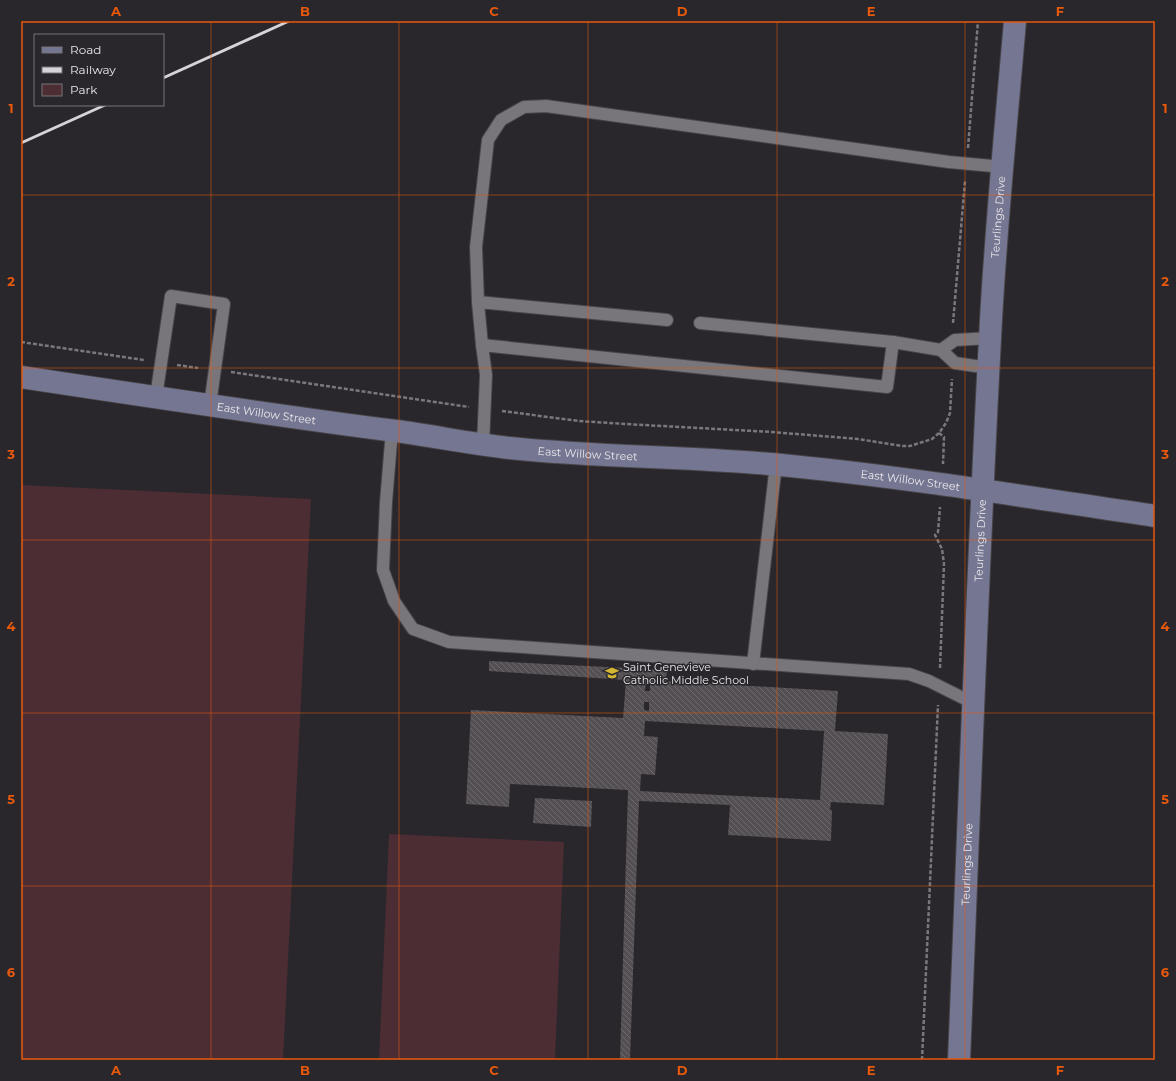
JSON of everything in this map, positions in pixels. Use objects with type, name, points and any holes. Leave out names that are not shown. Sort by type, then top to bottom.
[{"type":"street","name":"Teurlings Drive","points":[[959,1060],[982,491],[990,338],[1015,21]]},
{"type":"street","name":"East Willow Street","points":[[21,377],[392,430],[483,445],[642,458],[776,464],[870,475],[1155,516]]},
{"type":"lane","points":[[483,445],[486,375],[478,302],[476,247],[488,140],[501,120],[524,107],[546,106],[949,162],[1003,167]]},
{"type":"lane","points":[[156,397],[171,296],[224,304],[210,405]]},
{"type":"lane","points":[[478,302],[667,320]]},
{"type":"lane","points":[[700,323],[893,342],[941,350],[955,362],[989,368]]},
{"type":"lane","points":[[941,350],[955,340],[990,338]]},
{"type":"lane","points":[[482,345],[887,387],[893,342]]},
{"type":"lane","points":[[392,430],[386,502],[383,570],[394,601],[413,629],[449,642],[909,674],[929,680],[973,703]]},
{"type":"lane","points":[[753,664],[776,464]]},
{"type":"path","points":[[968,142],[978,21]]},
{"type":"path","points":[[952,326],[955,319],[964,189]]},
{"type":"path","points":[[21,342],[146,360]]},
{"type":"path","points":[[175,364],[202,368]]},
{"type":"path","points":[[230,372],[468,407]]},
{"type":"path","points":[[500,411],[579,421],[772,432],[910,446],[932,439],[939,433],[946,423],[950,413],[952,378]]},
{"type":"path","points":[[935,535],[942,549],[944,564],[940,673]]},
{"type":"path","points":[[922,1060],[938,702]]},
{"type":"green space","points":[[21,485],[311,499],[283,1060],[21,1060]]},
{"type":"green space","points":[[389,834],[564,842],[555,1060],[379,1060]]},
{"type":"building","points":[[489,661],[667,670],[666,681],[838,691],[835,731],[888,734],[884,805],[831,802],[831,841],[728,835],[730,805],[639,801],[630,1060],[620,1060],[628,790],[510,784],[509,807],[466,804],[471,710],[623,718],[626,680],[489,671]],"holes":[[[646,681],[650,681],[650,691],[645,691]],[[644,702],[649,702],[649,711],[644,710]],[[645,721],[824,731],[820,800],[640,791],[641,774],[655,775],[658,737],[644,736]]]},
{"type":"building","points":[[535,798],[592,801],[591,827],[533,823]]},
{"type":"railway","points":[[164,78],[289,21]]},
{"type":"railway","points":[[21,143],[103,106]]},
{"type":"place","name":"Saint Genevieve Catholic Middle School","points":[[612,673]]}]
